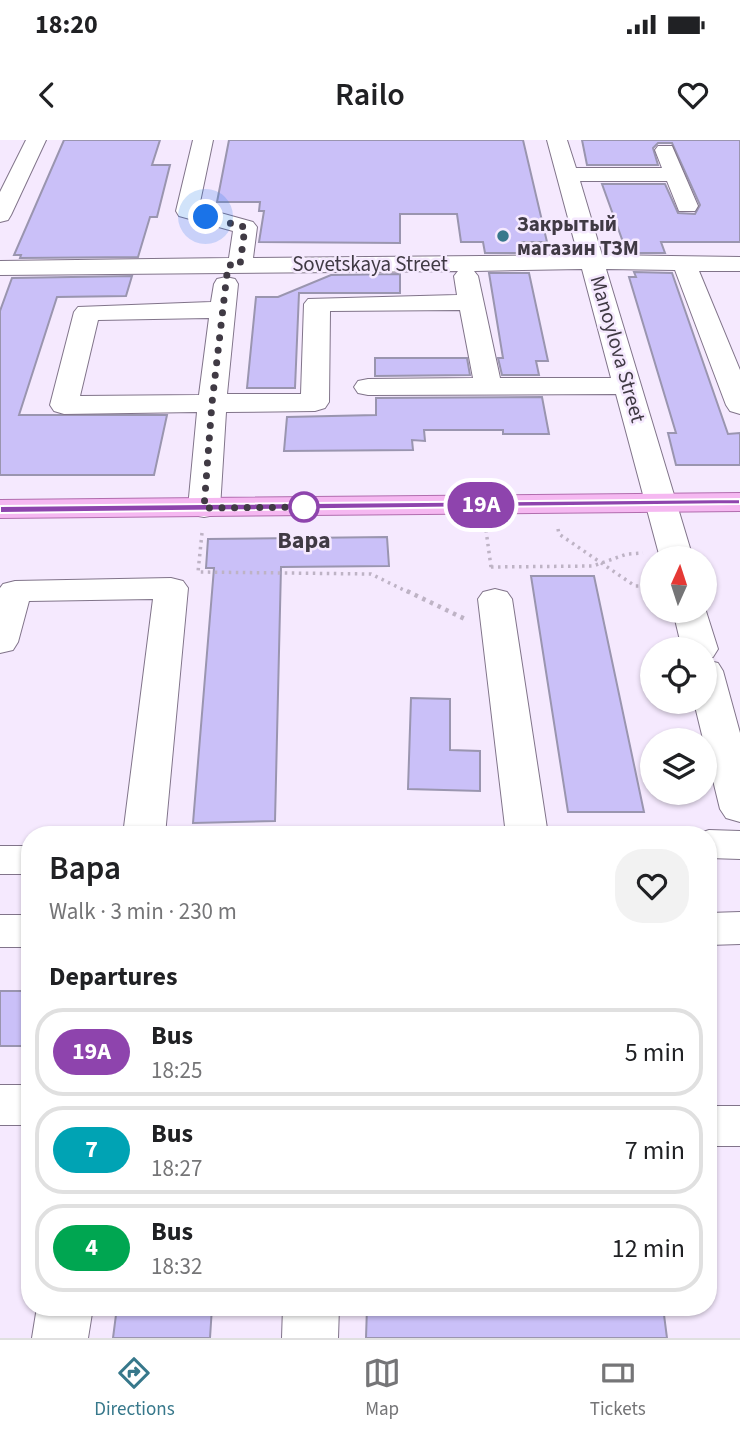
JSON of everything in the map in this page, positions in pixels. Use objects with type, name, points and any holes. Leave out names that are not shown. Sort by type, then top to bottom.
[{"type":"main road","points":[[0,509],[740,502]]},
{"type":"street","points":[[0,215],[36,140]]},
{"type":"street","points":[[203,140],[187,211],[245,227],[223,310],[204,508]]},
{"type":"street","name":"Manoylova Street","points":[[557,140],[674,546]]},
{"type":"street","points":[[665,150],[687,206]]},
{"type":"street","points":[[567,174],[675,175]]},
{"type":"street","name":"Sovetskaya Street","points":[[0,268],[593,262],[740,264]]},
{"type":"street","points":[[684,263],[740,405]]},
{"type":"street","points":[[463,264],[488,386]]},
{"type":"street","points":[[223,310],[87,312],[64,405],[315,401],[317,304],[471,302]]},
{"type":"street","points":[[368,387],[629,386]]},
{"type":"street","points":[[493,583],[526,826]]},
{"type":"street","points":[[0,642],[15,590],[171,588],[145,826]]},
{"type":"street","points":[[716,714],[740,809]]},
{"type":"street","points":[[717,845],[740,845]]},
{"type":"street","points":[[0,860],[21,860]]},
{"type":"street","points":[[717,929],[740,928]]},
{"type":"street","points":[[0,931],[21,931]]},
{"type":"street","points":[[0,1105],[21,1105]]},
{"type":"street","points":[[717,1126],[740,1126]]},
{"type":"street","points":[[60,1338],[64,1316]]},
{"type":"street","points":[[310,1338],[311,1316]]},
{"type":"path","points":[[483,505],[493,583],[593,566],[627,554],[640,555]]},
{"type":"path","points":[[551,505],[559,534],[635,586],[640,586]]},
{"type":"path","points":[[204,508],[198,572],[371,574],[500,636]]},
{"type":"building","points":[[64,140],[160,140],[152,165],[170,165],[157,217],[150,217],[138,257],[20,258],[21,255],[14,255]]},
{"type":"building","points":[[229,140],[523,140],[547,242],[522,242],[524,253],[485,253],[483,242],[461,242],[457,214],[400,214],[400,243],[259,242],[264,211],[259,211],[260,202],[217,202]]},
{"type":"building","points":[[582,140],[740,140],[740,242],[661,242],[665,253],[627,253],[602,184],[665,184],[678,213],[695,214],[700,205],[672,143],[658,143],[653,148],[658,165],[587,165]]},
{"type":"building","points":[[634,272],[672,273],[728,434],[740,433],[740,465],[676,465],[668,433],[676,433],[629,277],[636,277]]},
{"type":"building","points":[[489,273],[529,273],[548,361],[536,361],[539,375],[502,375],[498,358],[503,358]]},
{"type":"building","points":[[400,274],[400,293],[299,293],[295,388],[247,388],[256,297],[278,297],[331,275]]},
{"type":"building","points":[[132,276],[126,296],[57,297],[19,415],[167,415],[154,475],[0,475],[0,311],[12,278]]},
{"type":"building","points":[[375,358],[467,358],[470,375],[375,376]]},
{"type":"building","points":[[542,397],[549,434],[503,434],[503,430],[424,430],[425,441],[412,440],[413,450],[284,451],[287,417],[376,415],[376,398]]},
{"type":"building","points":[[387,537],[389,566],[281,567],[275,821],[193,823],[214,568],[206,568],[208,539]]},
{"type":"building","points":[[531,576],[594,576],[640,793],[640,805],[643,805],[644,812],[568,812]]},
{"type":"building","points":[[411,698],[450,699],[450,750],[480,751],[480,791],[408,789]]},
{"type":"building","points":[[0,991],[21,991],[21,1046],[0,1046]]},
{"type":"building","points":[[116,1316],[211,1316],[210,1338],[113,1338]]},
{"type":"building","points":[[367,1316],[664,1316],[667,1338],[366,1338]]},
{"type":"bus line","name":"19А","points":[[0,509],[740,502]]},
{"type":"place","name":"Закрытый магазин ТЗМ","points":[[503,236]]},
{"type":"place","name":"Вара","points":[[304,507]]},
{"type":"route","points":[[206,217],[245,227],[240,265],[228,265],[212,403],[204,508],[316,507],[304,507]]}]
